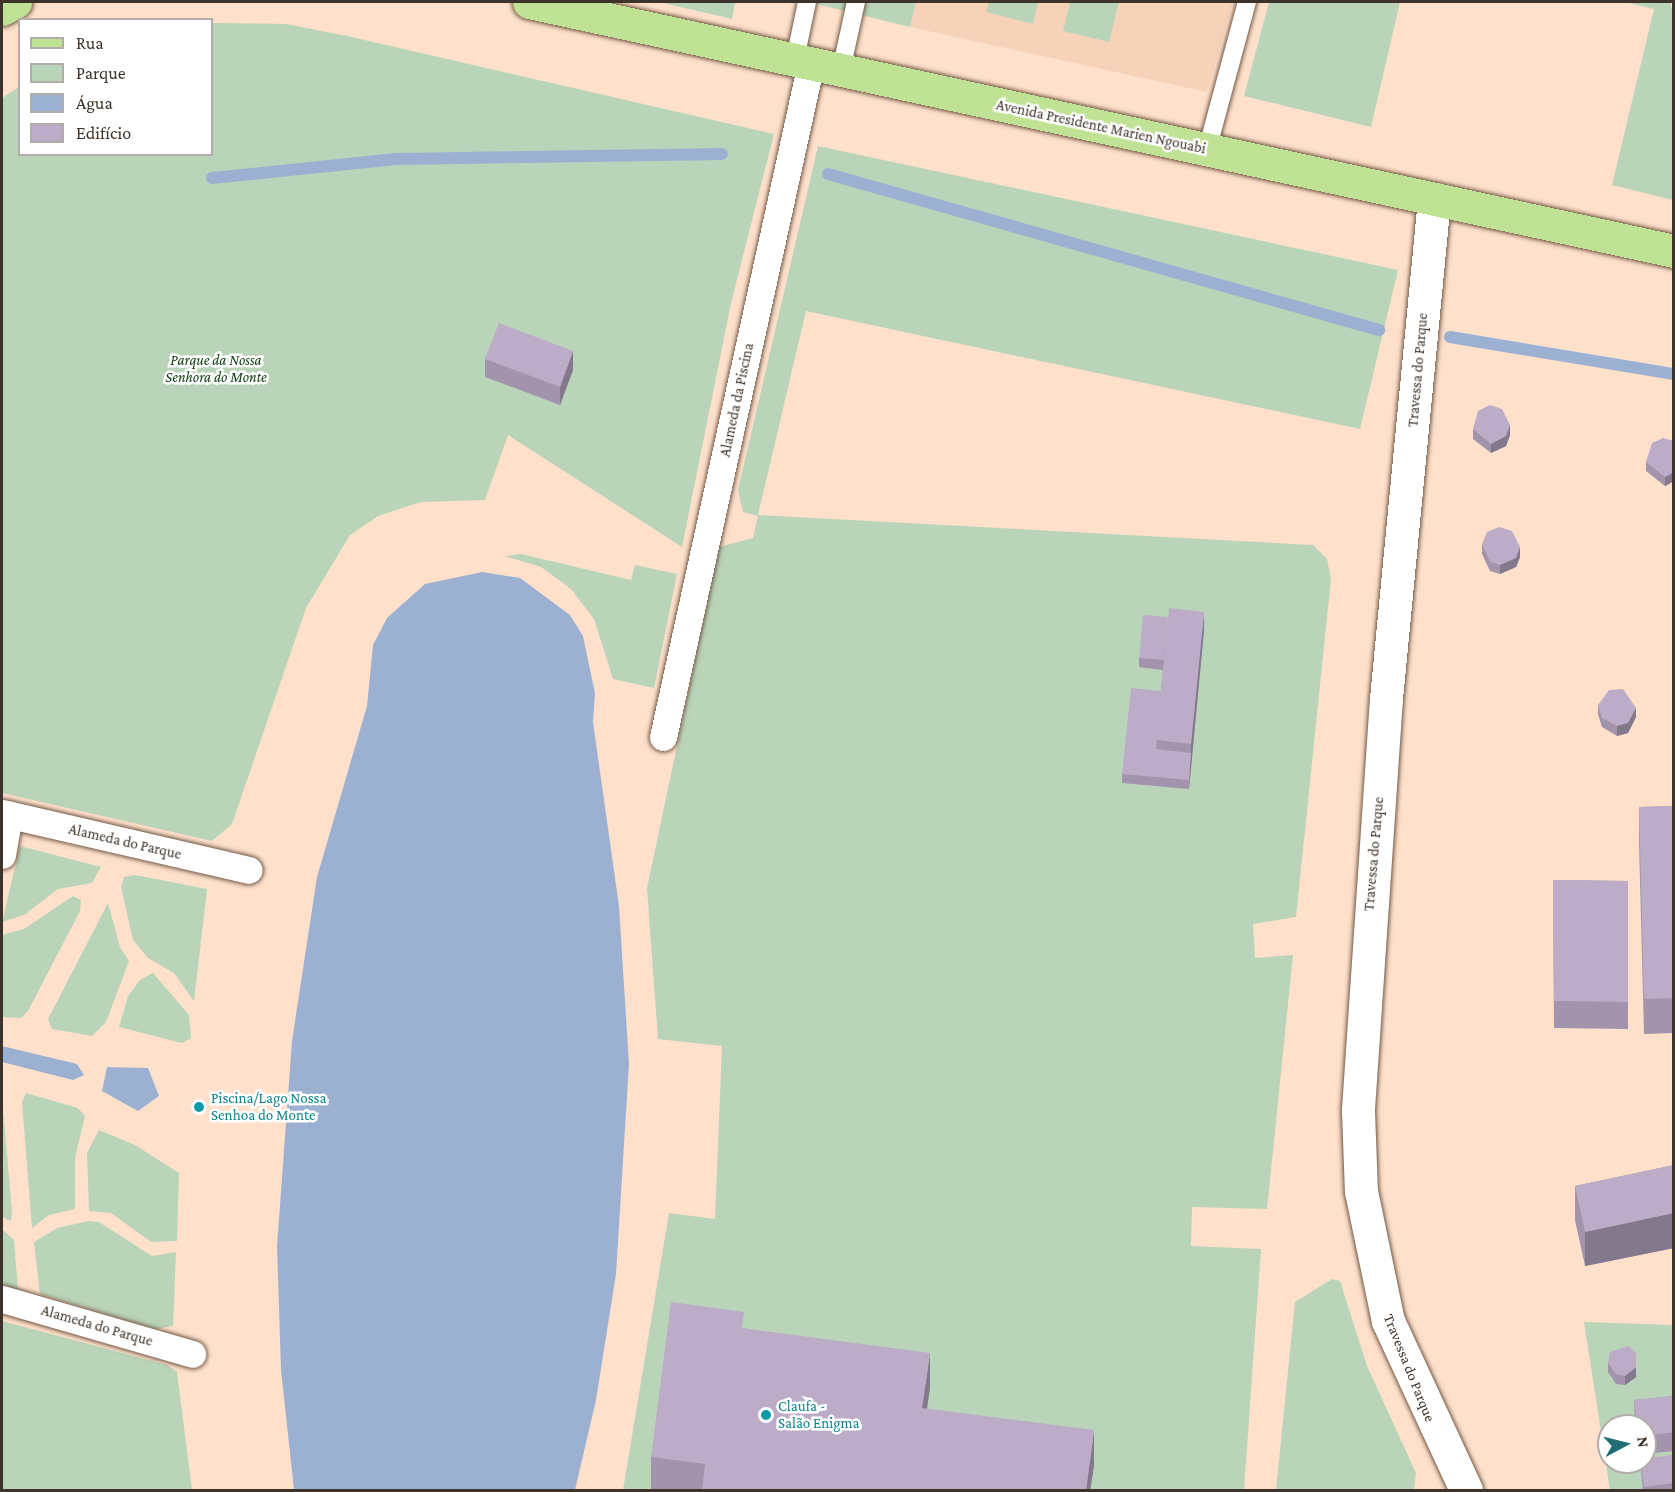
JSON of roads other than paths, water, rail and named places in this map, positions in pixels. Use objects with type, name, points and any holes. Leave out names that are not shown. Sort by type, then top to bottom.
[{"type":"main road","points":[[2,9],[15,2]]},
{"type":"main road","name":"Avenida Presidente Marien Ngouabi","points":[[528,2],[1674,251]]},
{"type":"street","name":"Alameda da Piscina","points":[[663,737],[815,64]]},
{"type":"street","name":"Travessa do Parque","points":[[1434,199],[1386,699],[1358,1111],[1367,1233],[1388,1321],[1466,1491]]},
{"type":"street","points":[[2,855],[5,814]]},
{"type":"street","name":"Alameda do Parque","points":[[5,814],[248,870]]},
{"type":"street","name":"Alameda do Parque","points":[[2,1299],[192,1354]]},
{"type":"lane","points":[[807,2],[815,64]]},
{"type":"lane","points":[[815,64],[856,2]]},
{"type":"lane","points":[[1207,150],[1247,2]]},
{"type":"water","points":[[482,572],[520,578],[570,615],[583,636],[595,693],[593,722],[619,906],[629,1064],[616,1274],[596,1400],[575,1490],[294,1490],[281,1370],[277,1246],[292,1041],[317,877],[367,706],[373,645],[387,618],[425,584]]},
{"type":"water","points":[[2,1046],[77,1064],[84,1075],[73,1080],[2,1062]]},
{"type":"water","points":[[107,1067],[148,1068],[159,1096],[138,1111],[127,1105],[102,1091]]},
{"type":"waterway","points":[[212,178],[396,159],[722,154]]},
{"type":"waterway","points":[[828,174],[1379,330]]},
{"type":"waterway","points":[[1450,337],[1674,374]]},
{"type":"place","name":"Piscina/Lago Nossa Senhoa do Monte","points":[[199,1107]]},
{"type":"place","name":"Claufa - Salão Enigma","points":[[766,1415]]},
{"type":"park label","name":"Parque da Nossa Senhora do Monte","points":[[216,368]]}]
